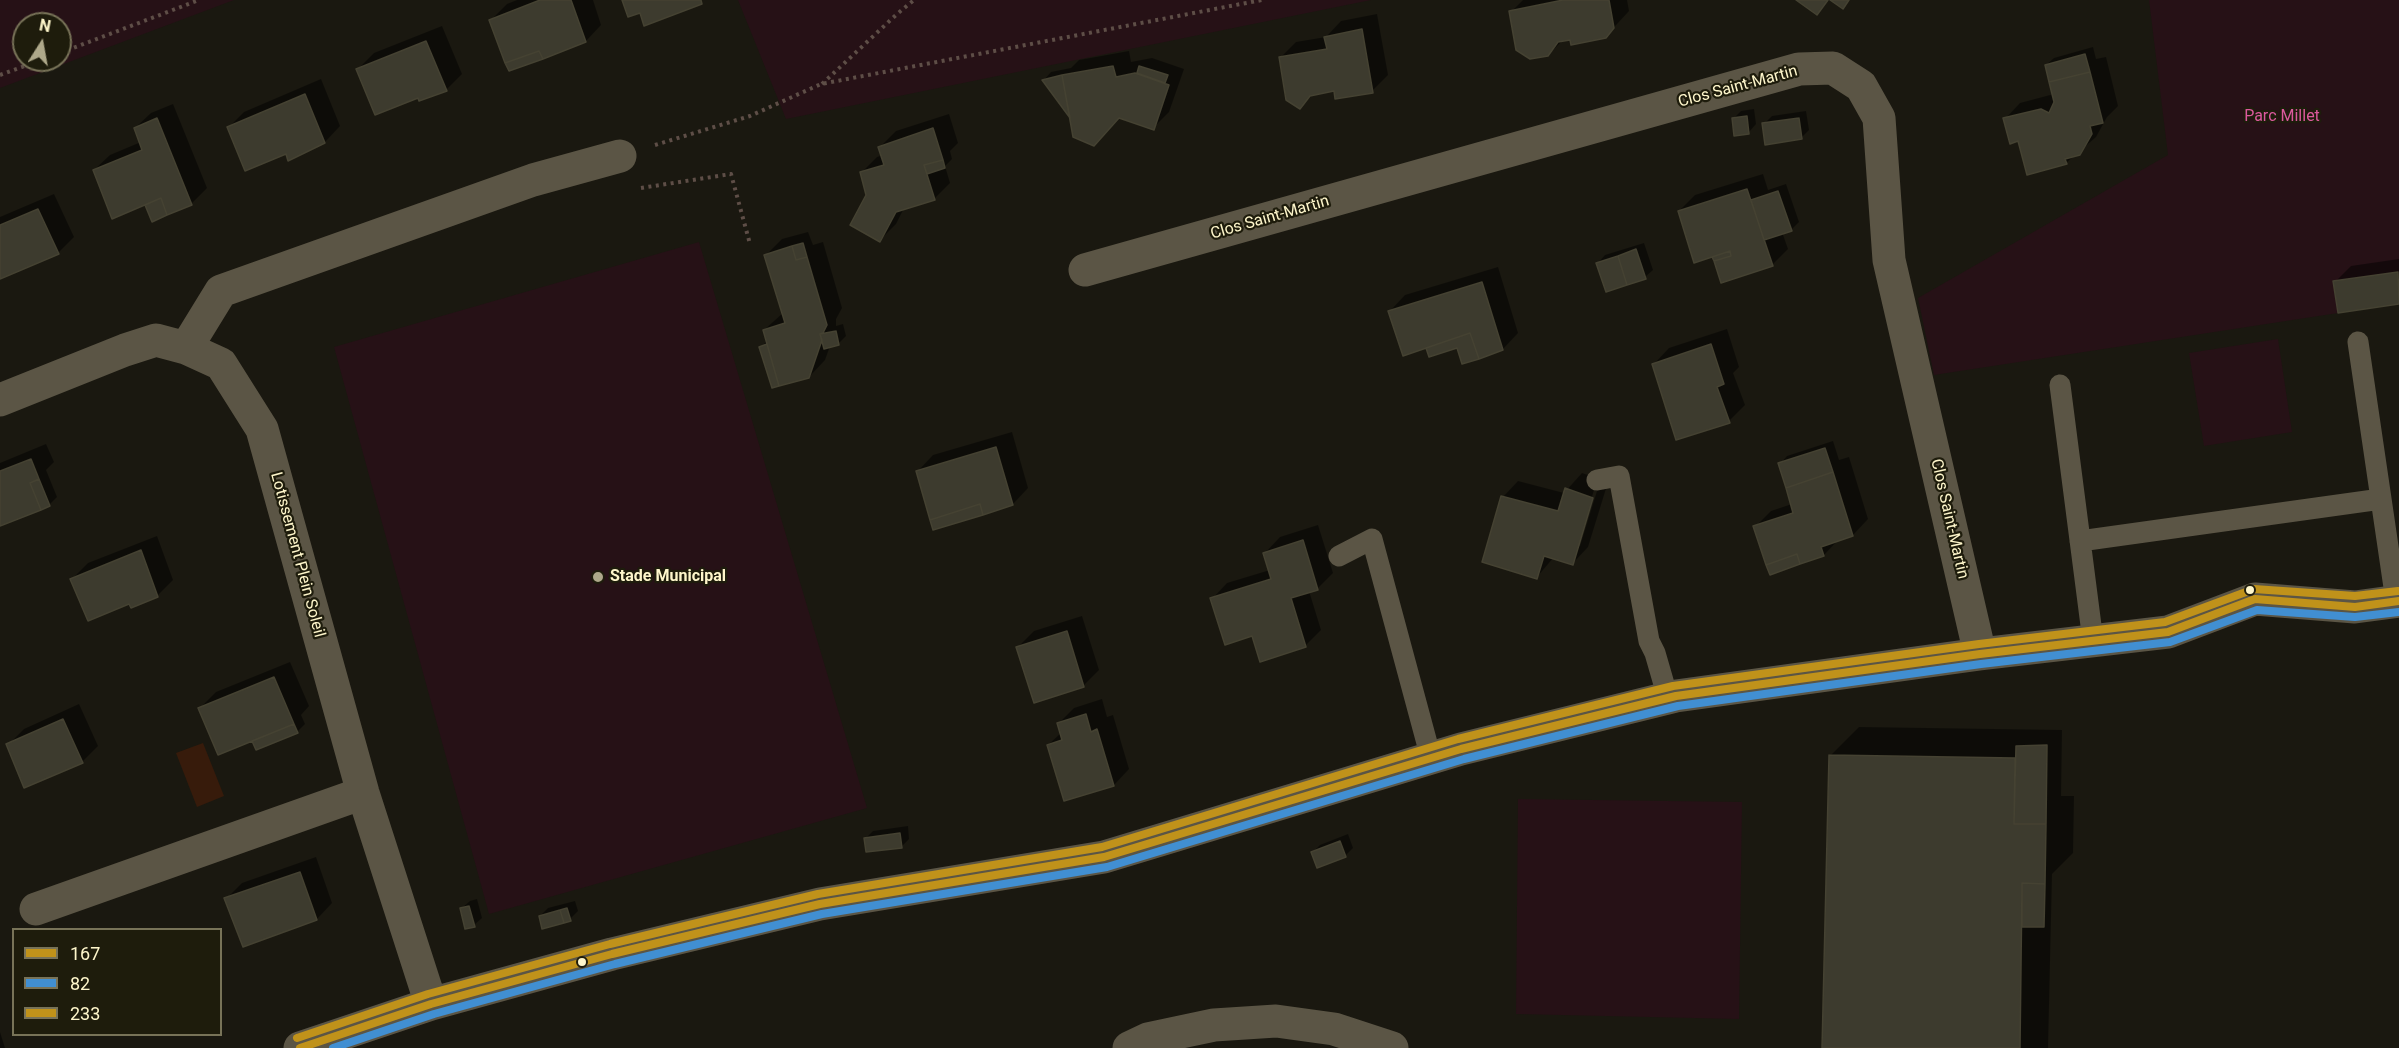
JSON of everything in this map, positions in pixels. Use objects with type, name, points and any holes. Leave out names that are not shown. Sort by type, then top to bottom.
[{"type":"street","name":"Clos Saint-Martin","points":[[1085,270],[1799,69],[1833,68],[1861,86],[1879,118],[1889,260],[1980,654]]},
{"type":"street","points":[[186,348],[221,291],[533,180],[620,156]]},
{"type":"street","name":"Lotissement Plein Soleil","points":[[0,400],[156,340],[186,348],[221,364],[262,429],[363,793],[431,1004]]},
{"type":"street","points":[[300,1048],[431,1004],[612,954],[820,904],[1104,857],[1461,749],[1668,698],[1980,654],[2168,632],[2254,599],[2355,607],[2398,601]]},
{"type":"street","points":[[36,909],[363,793]]},
{"type":"street","points":[[1129,1048],[1148,1039],[1214,1025],[1276,1021],[1334,1029],[1392,1048]]},
{"type":"lane","points":[[2358,342],[2398,601]]},
{"type":"lane","points":[[2060,385],[2093,641]]},
{"type":"lane","points":[[1597,480],[1619,476],[1649,641],[1655,653],[1668,698]]},
{"type":"lane","points":[[2080,541],[2381,499]]},
{"type":"lane","points":[[1339,556],[1372,539],[1431,758]]},
{"type":"path","points":[[72,48],[199,0]]},
{"type":"path","points":[[822,84],[915,0]]},
{"type":"path","points":[[620,156],[750,116],[822,84],[1262,0]]},
{"type":"path","points":[[630,190],[731,174],[750,244]]},
{"type":"green space","points":[[0,0],[234,0],[72,61],[72,12],[12,12],[12,72],[43,72],[0,88]]},
{"type":"green space","points":[[738,0],[1371,0],[786,119]]},
{"type":"green space","name":"Parc Millet","points":[[2149,0],[2399,0],[2399,278],[2398,272],[2333,281],[2338,313],[1934,375],[1918,298],[2168,155]]},
{"type":"green space","name":"Stade Municipal","points":[[699,242],[867,808],[489,914],[334,347]]},
{"type":"green space","points":[[2278,339],[2292,432],[2204,446],[2189,353]]},
{"type":"green space","points":[[1518,799],[1742,802],[1739,1019],[1516,1014]]},
{"type":"shaded area","points":[[203,743],[224,796],[197,807],[176,753]]},
{"type":"building","points":[[540,0],[571,0],[586,42],[543,59],[539,51],[505,63],[489,20]]},
{"type":"building","points":[[622,0],[701,0],[702,4],[644,26],[640,13],[628,17]]},
{"type":"building","points":[[1563,0],[1609,0],[1614,28],[1606,38],[1571,45],[1570,40],[1558,42],[1548,56],[1530,59],[1516,50],[1509,11]]},
{"type":"building","points":[[1796,0],[1828,0],[1817,15]]},
{"type":"building","points":[[1830,0],[1849,0],[1843,9]]},
{"type":"building","points":[[1362,29],[1373,93],[1335,99],[1334,91],[1310,96],[1300,109],[1286,100],[1279,57],[1327,49],[1324,37]]},
{"type":"building","points":[[426,41],[447,91],[419,101],[418,98],[375,115],[356,69]]},
{"type":"building","points":[[539,51],[543,59],[509,71],[505,63]]},
{"type":"building","points":[[2085,54],[2090,72],[2049,82],[2045,65]]},
{"type":"building","points":[[1113,66],[1116,77],[1135,73],[1169,85],[1154,130],[1119,118],[1094,146],[1073,137],[1062,75]]},
{"type":"building","points":[[1139,66],[1168,75],[1165,83],[1137,73]]},
{"type":"building","points":[[2090,72],[2103,123],[2090,126],[2092,134],[2080,155],[2065,159],[2067,164],[2027,175],[2018,141],[2010,144],[2003,118],[2041,109],[2049,113],[2054,102],[2049,82]]},
{"type":"building","points":[[1062,75],[1066,97],[1070,118],[1042,80]]},
{"type":"building","points":[[305,94],[325,143],[288,161],[286,154],[245,171],[227,127]]},
{"type":"building","points":[[1747,116],[1749,134],[1734,136],[1732,118]]},
{"type":"building","points":[[157,118],[192,205],[167,215],[161,198],[112,219],[93,170],[142,150],[134,128]]},
{"type":"building","points":[[1799,118],[1802,139],[1765,145],[1762,123]]},
{"type":"building","points":[[933,128],[943,160],[924,165],[935,200],[896,212],[880,242],[850,225],[866,195],[860,172],[884,165],[878,147]]},
{"type":"building","points":[[943,160],[945,168],[927,174],[924,165]]},
{"type":"building","points":[[1747,189],[1773,266],[1721,283],[1714,261],[1731,256],[1730,251],[1694,263],[1678,211]]},
{"type":"building","points":[[1778,191],[1792,231],[1764,240],[1751,200]]},
{"type":"building","points":[[161,198],[167,215],[152,222],[145,205]]},
{"type":"building","points":[[38,209],[59,254],[0,279],[0,225]]},
{"type":"building","points":[[803,243],[807,257],[796,260],[792,246]]},
{"type":"building","points":[[792,246],[796,260],[807,257],[827,325],[820,334],[822,340],[809,378],[779,386],[763,330],[785,323],[764,255]]},
{"type":"building","points":[[1636,249],[1646,279],[1627,285],[1618,256]]},
{"type":"building","points":[[1730,251],[1731,256],[1714,261],[1712,257]]},
{"type":"building","points":[[1618,256],[1627,285],[1606,292],[1596,263]]},
{"type":"building","points":[[2398,272],[2399,304],[2338,313],[2333,281]]},
{"type":"building","points":[[1482,282],[1503,350],[1479,359],[1470,333],[1403,356],[1388,311]]},
{"type":"building","points":[[836,331],[839,345],[824,349],[820,334]]},
{"type":"building","points":[[1470,333],[1479,359],[1462,364],[1457,348],[1429,357],[1426,348]]},
{"type":"building","points":[[767,344],[779,386],[772,388],[759,347]]},
{"type":"building","points":[[1711,344],[1724,384],[1717,387],[1730,423],[1676,440],[1652,364]]},
{"type":"building","points":[[996,447],[1013,505],[983,515],[980,504],[930,520],[916,471]]},
{"type":"building","points":[[1825,448],[1833,472],[1786,488],[1778,463]]},
{"type":"building","points":[[31,459],[39,479],[30,483],[41,510],[0,526],[0,471]]},
{"type":"building","points":[[1833,472],[1853,536],[1821,547],[1824,556],[1800,564],[1797,554],[1766,565],[1753,526],[1793,513],[1786,488]]},
{"type":"building","points":[[39,479],[50,506],[41,510],[30,483]]},
{"type":"building","points":[[1565,488],[1593,498],[1573,565],[1544,556],[1537,579],[1482,562],[1501,496],[1558,511]]},
{"type":"building","points":[[980,504],[983,515],[933,530],[930,520]]},
{"type":"building","points":[[1303,540],[1318,590],[1291,598],[1306,647],[1260,662],[1252,636],[1225,645],[1210,598],[1271,579],[1263,553]]},
{"type":"building","points":[[141,550],[158,597],[131,608],[129,604],[88,621],[70,579]]},
{"type":"building","points":[[1797,554],[1800,564],[1770,575],[1766,565]]},
{"type":"building","points":[[1067,631],[1084,687],[1034,703],[1016,647]]},
{"type":"building","points":[[274,677],[294,724],[218,755],[198,708]]},
{"type":"building","points":[[1086,714],[1091,732],[1097,729],[1114,786],[1064,801],[1047,745],[1062,740],[1057,723]]},
{"type":"building","points":[[63,719],[83,763],[24,788],[6,744]]},
{"type":"building","points":[[294,724],[298,733],[256,750],[252,741]]},
{"type":"building","points":[[2047,745],[2046,824],[2014,824],[2016,746]]},
{"type":"building","points":[[1829,755],[2015,758],[2014,824],[2046,824],[2045,884],[2022,883],[2020,1048],[1822,1048]]},
{"type":"building","points":[[900,833],[902,848],[866,852],[864,838]]},
{"type":"building","points":[[1340,841],[1346,857],[1317,868],[1311,852]]},
{"type":"building","points":[[300,872],[317,920],[243,947],[224,898]]},
{"type":"building","points":[[2022,883],[2045,884],[2044,927],[2022,927]]},
{"type":"building","points":[[469,906],[475,927],[465,929],[460,908]]},
{"type":"building","points":[[567,908],[571,921],[564,923],[560,910]]},
{"type":"building","points":[[560,910],[564,923],[542,929],[539,916]]},
{"type":"transit line","name":"233","points":[[297,1038],[428,994],[610,944],[818,894],[1102,847],[1458,739],[1673,686],[1979,644],[2165,622],[2254,589],[2355,596],[2398,591]]},
{"type":"transit line","name":"167","points":[[300,1048],[431,1004],[612,954],[820,904],[1104,857],[1461,749],[1676,696],[1980,654],[2168,632],[2255,599],[2355,607],[2399,601]]},
{"type":"transit line","name":"82","points":[[333,1048],[434,1014],[615,964],[822,914],[1107,867],[1464,759],[1678,706],[1981,664],[2170,642],[2257,610],[2355,617],[2399,612]]},
{"type":"place","name":"Stade Municipal","points":[[598,577]]}]
